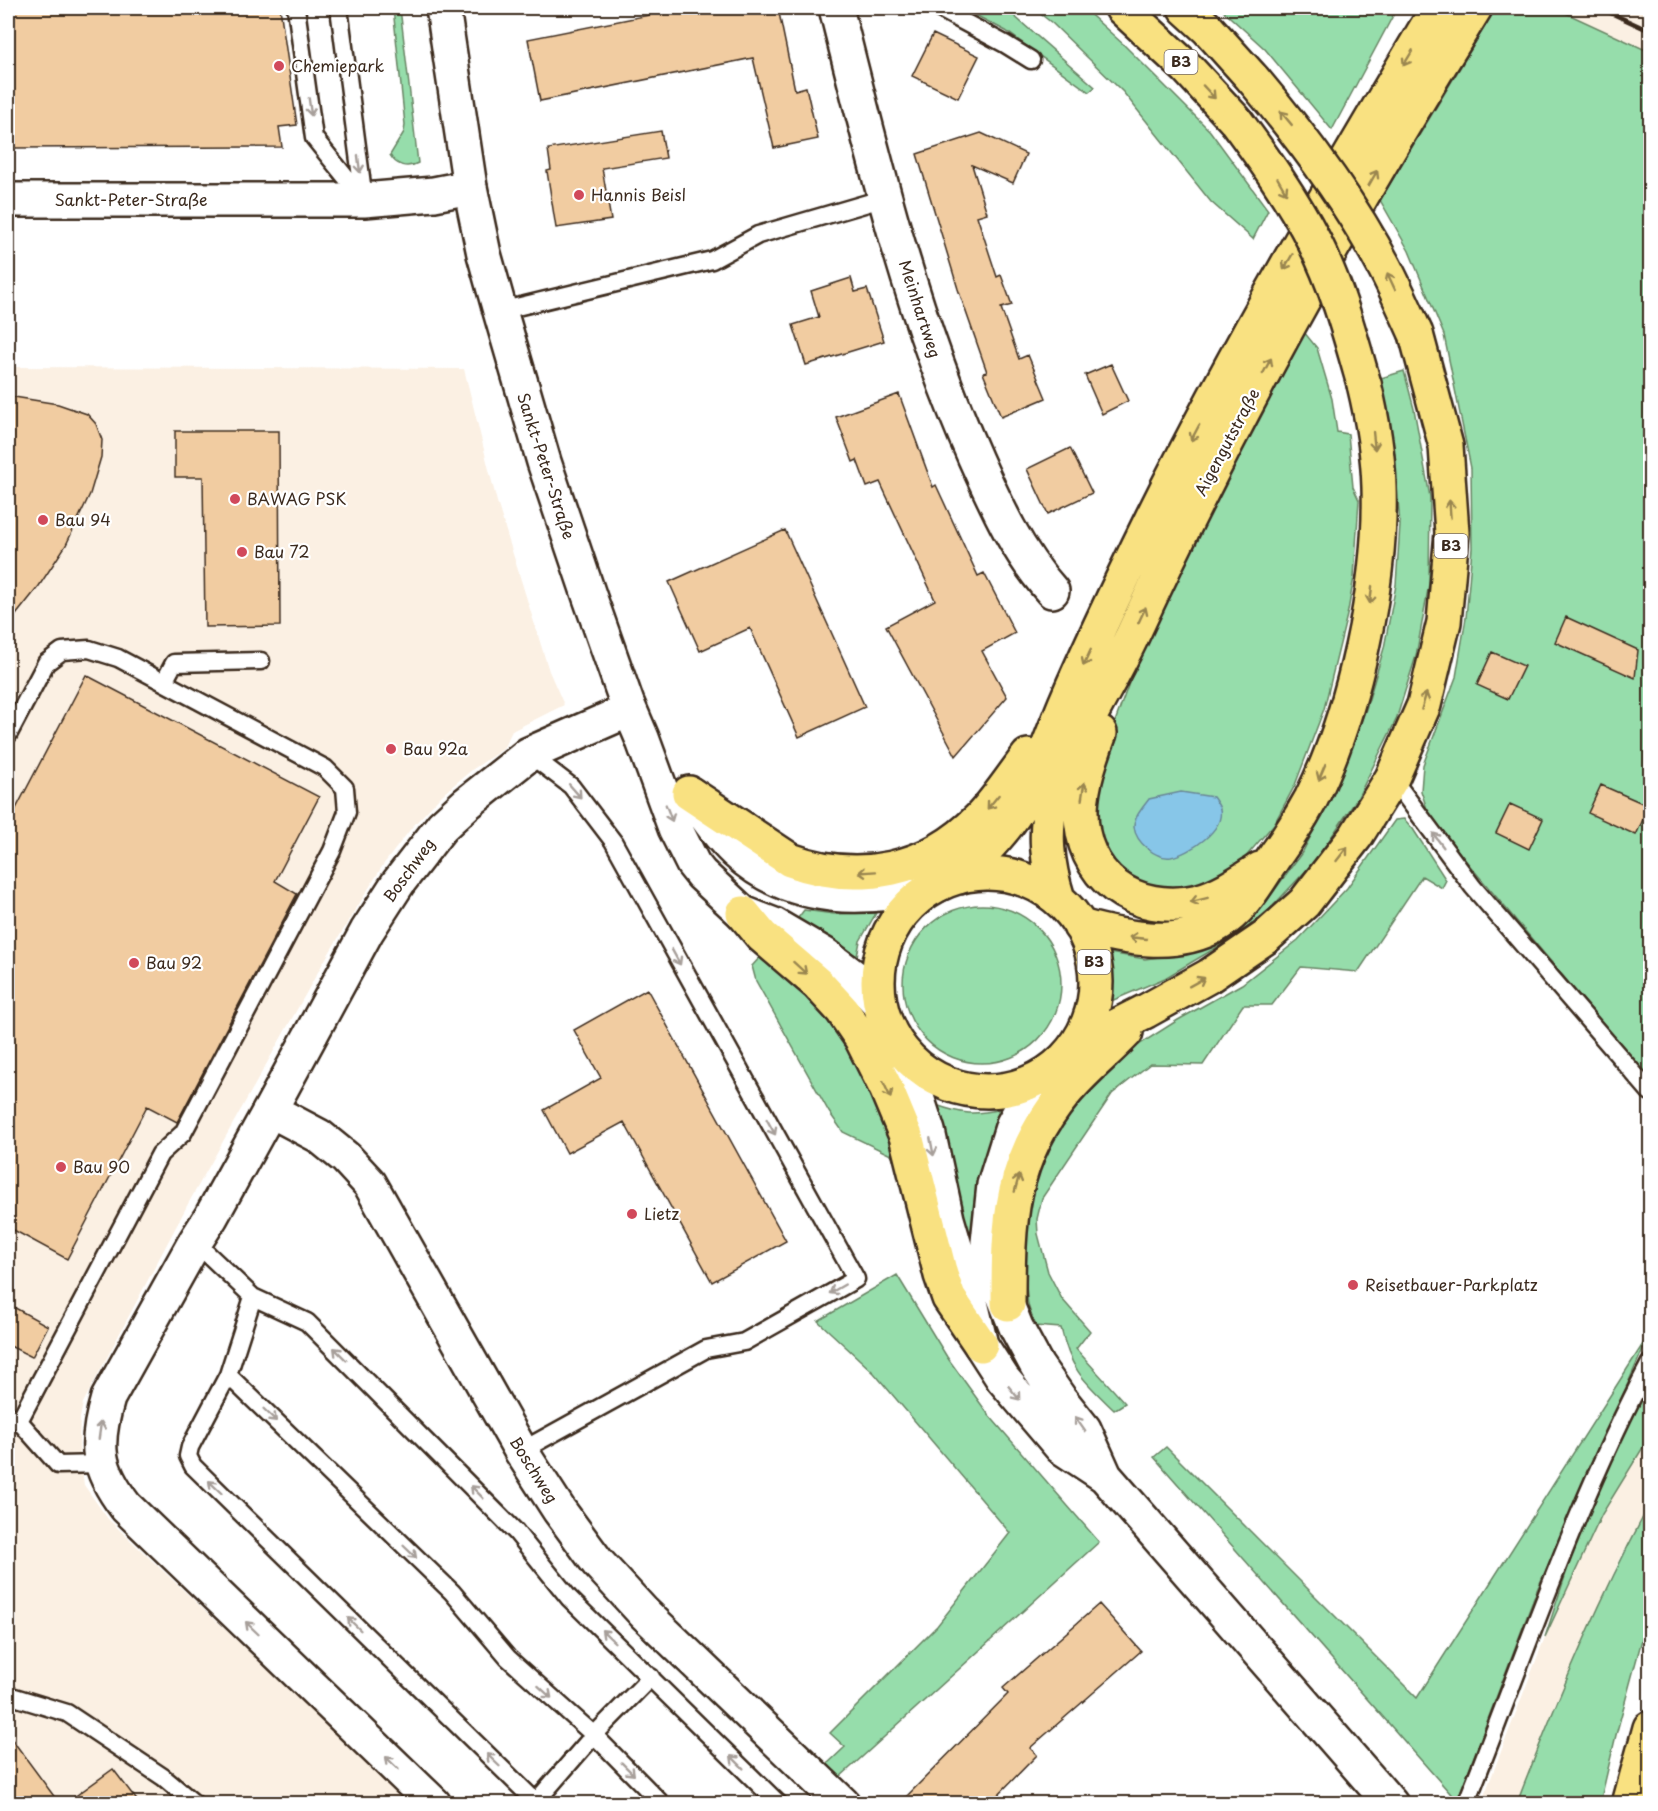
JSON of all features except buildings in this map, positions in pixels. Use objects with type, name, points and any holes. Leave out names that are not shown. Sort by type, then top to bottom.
[{"type":"main road","name":"B3","points":[[1080,926],[1131,938],[1162,940],[1191,934],[1216,925],[1241,906],[1296,826],[1327,760],[1355,674],[1370,606],[1378,537],[1379,486],[1372,416],[1340,302],[1314,240],[1275,174],[1236,121],[1187,68],[1122,8]]},
{"type":"main road","name":"B3","points":[[1082,1057],[1082,1035],[1092,1012],[1096,981],[1092,954],[1080,926],[1058,899],[1030,882],[1003,874],[984,873],[948,881],[911,904],[895,922],[879,961],[879,1003],[888,1029],[902,1051],[928,1074],[968,1090],[1006,1089],[1038,1078],[1058,1064],[1082,1057],[1146,1011],[1209,976],[1266,938],[1304,903],[1356,836],[1392,778],[1424,705],[1444,622],[1452,533],[1446,446],[1416,334],[1384,267],[1347,203],[1296,129],[1208,29],[1185,8]]},
{"type":"main road","name":"Aigengutstraße","points":[[1065,705],[1152,519],[1256,318],[1438,8]]},
{"type":"main road","name":"Aigengutstraße","points":[[1058,899],[1046,844],[1053,796],[1085,722],[1117,668],[1179,534],[1283,335],[1474,8]]},
{"type":"main road","points":[[1117,668],[1082,792],[1081,812],[1087,849],[1094,865],[1105,879],[1130,896],[1164,904],[1199,901],[1223,891],[1270,864]]},
{"type":"main road","points":[[690,793],[790,860],[808,867],[830,871],[849,873],[884,871],[913,862],[945,846],[978,820],[993,804],[1065,705]]},
{"type":"main road","points":[[948,881],[994,840],[1018,810],[1037,776],[1065,705]]},
{"type":"main road","points":[[743,914],[762,936],[818,984],[842,1010],[861,1038],[886,1088],[906,1136],[941,1275],[949,1298],[981,1345]]},
{"type":"main road","points":[[1008,1304],[1011,1211],[1023,1165],[1035,1137],[1065,1093],[1082,1057]]},
{"type":"main road","points":[[1629,1803],[1650,1728]]},
{"type":"street","name":"Sankt-Peter-Straße","points":[[444,8],[470,187],[484,254],[544,462],[675,828],[693,864],[711,885],[743,914]]},
{"type":"street","name":"Meinhartweg","points":[[836,8],[885,198],[915,298],[963,432],[1018,546],[1032,569],[1052,591]]},
{"type":"street","name":"Sankt-Peter-Straße","points":[[8,200],[364,200],[434,194],[470,187]]},
{"type":"street","name":"Boschweg","points":[[434,1803],[126,1507],[111,1488],[102,1464],[99,1444],[101,1424],[108,1398],[195,1242],[212,1218],[367,931],[421,852],[442,826],[466,804],[530,754],[636,724]]},
{"type":"street","points":[[636,724],[690,793],[717,832],[741,856],[773,878],[800,889],[829,895],[863,896],[898,894],[948,881]]},
{"type":"street","points":[[743,914],[774,925],[825,955],[854,977],[879,1003]]},
{"type":"street","points":[[902,1051],[928,1131],[947,1219],[981,1345],[1003,1379],[1062,1447],[1106,1476],[1391,1803]]},
{"type":"street","points":[[1038,1078],[1013,1124],[999,1165],[990,1208],[988,1242],[991,1265],[1016,1328],[1037,1366],[1084,1428],[1106,1476]]},
{"type":"street","name":"Boschweg","points":[[270,1110],[319,1136],[346,1158],[370,1184],[521,1451],[559,1510],[598,1563],[644,1613],[843,1803]]},
{"type":"lane","points":[[296,8],[314,138],[364,200]]},
{"type":"lane","points":[[339,8],[364,200]]},
{"type":"lane","points":[[938,8],[1031,60]]},
{"type":"lane","points":[[500,311],[712,261],[758,235],[885,198]]},
{"type":"lane","points":[[8,735],[46,663],[62,651],[89,649],[118,658],[325,768],[345,788],[347,812],[332,851],[183,1132],[160,1154],[13,1418],[58,1465],[102,1464]]},
{"type":"lane","points":[[164,682],[174,663],[261,661]]},
{"type":"lane","points":[[521,1451],[706,1349],[744,1342],[856,1279],[614,841],[571,786],[530,754]]},
{"type":"lane","points":[[1392,778],[1473,887],[1650,1092]]},
{"type":"lane","points":[[195,1242],[253,1297],[307,1322],[516,1532],[568,1598],[779,1803]]},
{"type":"lane","points":[[253,1297],[228,1375],[190,1447],[188,1456],[193,1466],[536,1803],[594,1735],[651,1677]]},
{"type":"lane","points":[[1466,1803],[1568,1539],[1626,1409],[1650,1363]]},
{"type":"lane","points":[[228,1375],[452,1592],[508,1658],[594,1735],[662,1803]]},
{"type":"lane","points":[[8,1695],[67,1713],[163,1777],[195,1803]]},
{"type":"shaded area","points":[[1555,8],[1640,8],[1650,12],[1650,52]]},
{"type":"shaded area","points":[[8,367],[464,369],[497,502],[549,671],[564,705],[512,731],[503,749],[473,769],[443,794],[413,826],[383,865],[323,963],[188,1204],[83,1403],[80,1418],[79,1447],[84,1485],[108,1519],[409,1803],[8,1804]]},
{"type":"shaded area","points":[[1650,1436],[1650,1504],[1619,1561],[1555,1705],[1517,1803],[1481,1804],[1545,1637],[1602,1514]]},
{"type":"green space","points":[[393,8],[400,8],[418,163],[410,166],[399,164],[390,155],[404,132],[405,125]]},
{"type":"green space","points":[[962,8],[1005,8],[1095,87],[1089,92],[1006,31]]},
{"type":"green space","points":[[1033,8],[1083,8],[1123,44],[1210,131],[1268,210],[1253,239],[1211,202],[1123,92],[1052,23]]},
{"type":"green space","points":[[1220,8],[1397,8],[1332,130],[1265,49]]},
{"type":"green space","points":[[1496,8],[1555,8],[1650,52],[1650,1079],[1429,815],[1421,791],[1423,765],[1456,677],[1466,618],[1472,548],[1471,468],[1444,335],[1409,251],[1380,200]]},
{"type":"green space","points":[[1299,326],[1317,348],[1332,399],[1337,432],[1348,434],[1353,487],[1359,500],[1354,577],[1324,709],[1295,785],[1274,824],[1243,860],[1209,882],[1175,891],[1146,888],[1123,875],[1108,858],[1101,836],[1097,813],[1098,782],[1107,744],[1134,669]]},
{"type":"green space","points":[[1404,371],[1414,409],[1430,497],[1429,584],[1416,656],[1396,720],[1357,799],[1315,861],[1270,909],[1236,936],[1165,978],[1109,1002],[1112,978],[1109,953],[1145,959],[1189,953],[1233,931],[1266,902],[1303,851],[1335,789],[1366,709],[1384,648],[1396,585],[1400,525],[1394,447],[1381,378]]},
{"type":"green space","points":[[1404,819],[1446,880],[1442,888],[1422,876],[1358,972],[1301,967],[1272,1005],[1243,1005],[1203,1065],[1150,1064],[1112,1094],[1042,1198],[1037,1219],[1038,1234],[1048,1272],[1062,1299],[1090,1331],[1076,1349],[1125,1403],[1114,1410],[1094,1391],[1074,1365],[1061,1328],[1035,1326],[1028,1305],[1021,1241],[1035,1160],[1058,1120],[1121,1056],[1242,984],[1298,940],[1347,888],[1395,820]]},
{"type":"green space","points":[[982,905],[1012,911],[1026,918],[1038,928],[1048,940],[1055,954],[1061,984],[1055,1014],[1048,1028],[1038,1040],[1026,1050],[1012,1057],[982,1063],[952,1057],[938,1050],[926,1040],[916,1028],[909,1014],[903,984],[909,954],[916,940],[926,928],[938,918],[952,911]]},
{"type":"green space","points":[[804,910],[834,914],[876,913],[860,941],[857,956],[795,922]]},
{"type":"green space","points":[[762,955],[793,980],[827,1018],[858,1062],[880,1105],[897,1158],[843,1132],[829,1112],[756,981],[752,966]]},
{"type":"green space","points":[[936,1105],[969,1113],[1003,1109],[980,1293]]},
{"type":"green space","points":[[897,1275],[947,1357],[988,1414],[1099,1542],[840,1777],[827,1764],[845,1747],[830,1733],[937,1626],[1010,1533],[874,1373],[818,1321]]},
{"type":"green space","points":[[1650,1333],[1537,1590],[1457,1801],[1154,1457],[1166,1447],[1417,1698]]},
{"type":"green space","points":[[1650,1375],[1650,1436],[1602,1514],[1545,1637],[1576,1543]]},
{"type":"green space","points":[[1650,1504],[1650,1610],[1600,1803],[1517,1803],[1579,1651]]},
{"type":"water","points":[[1181,792],[1213,797],[1219,807],[1220,817],[1217,825],[1204,840],[1178,855],[1165,857],[1153,853],[1136,833],[1134,827],[1139,812],[1149,799]]},
{"type":"railway","points":[[1600,8],[1650,31]]},
{"type":"place","name":"Chemiepark","points":[[279,66]]},
{"type":"place","name":"Hannis Beisl","points":[[579,195]]},
{"type":"place","name":"BAWAG PSK","points":[[235,499]]},
{"type":"place","name":"Bau 94","points":[[43,520]]},
{"type":"place","name":"Bau 72","points":[[242,552]]},
{"type":"place","name":"Bau 92a","points":[[391,749]]},
{"type":"place","name":"Bau 92","points":[[134,963]]},
{"type":"place","name":"Bau 90","points":[[61,1167]]},
{"type":"place","name":"Lietz","points":[[632,1214]]},
{"type":"place","name":"Reisetbauer-Parkplatz","points":[[1353,1285]]}]
